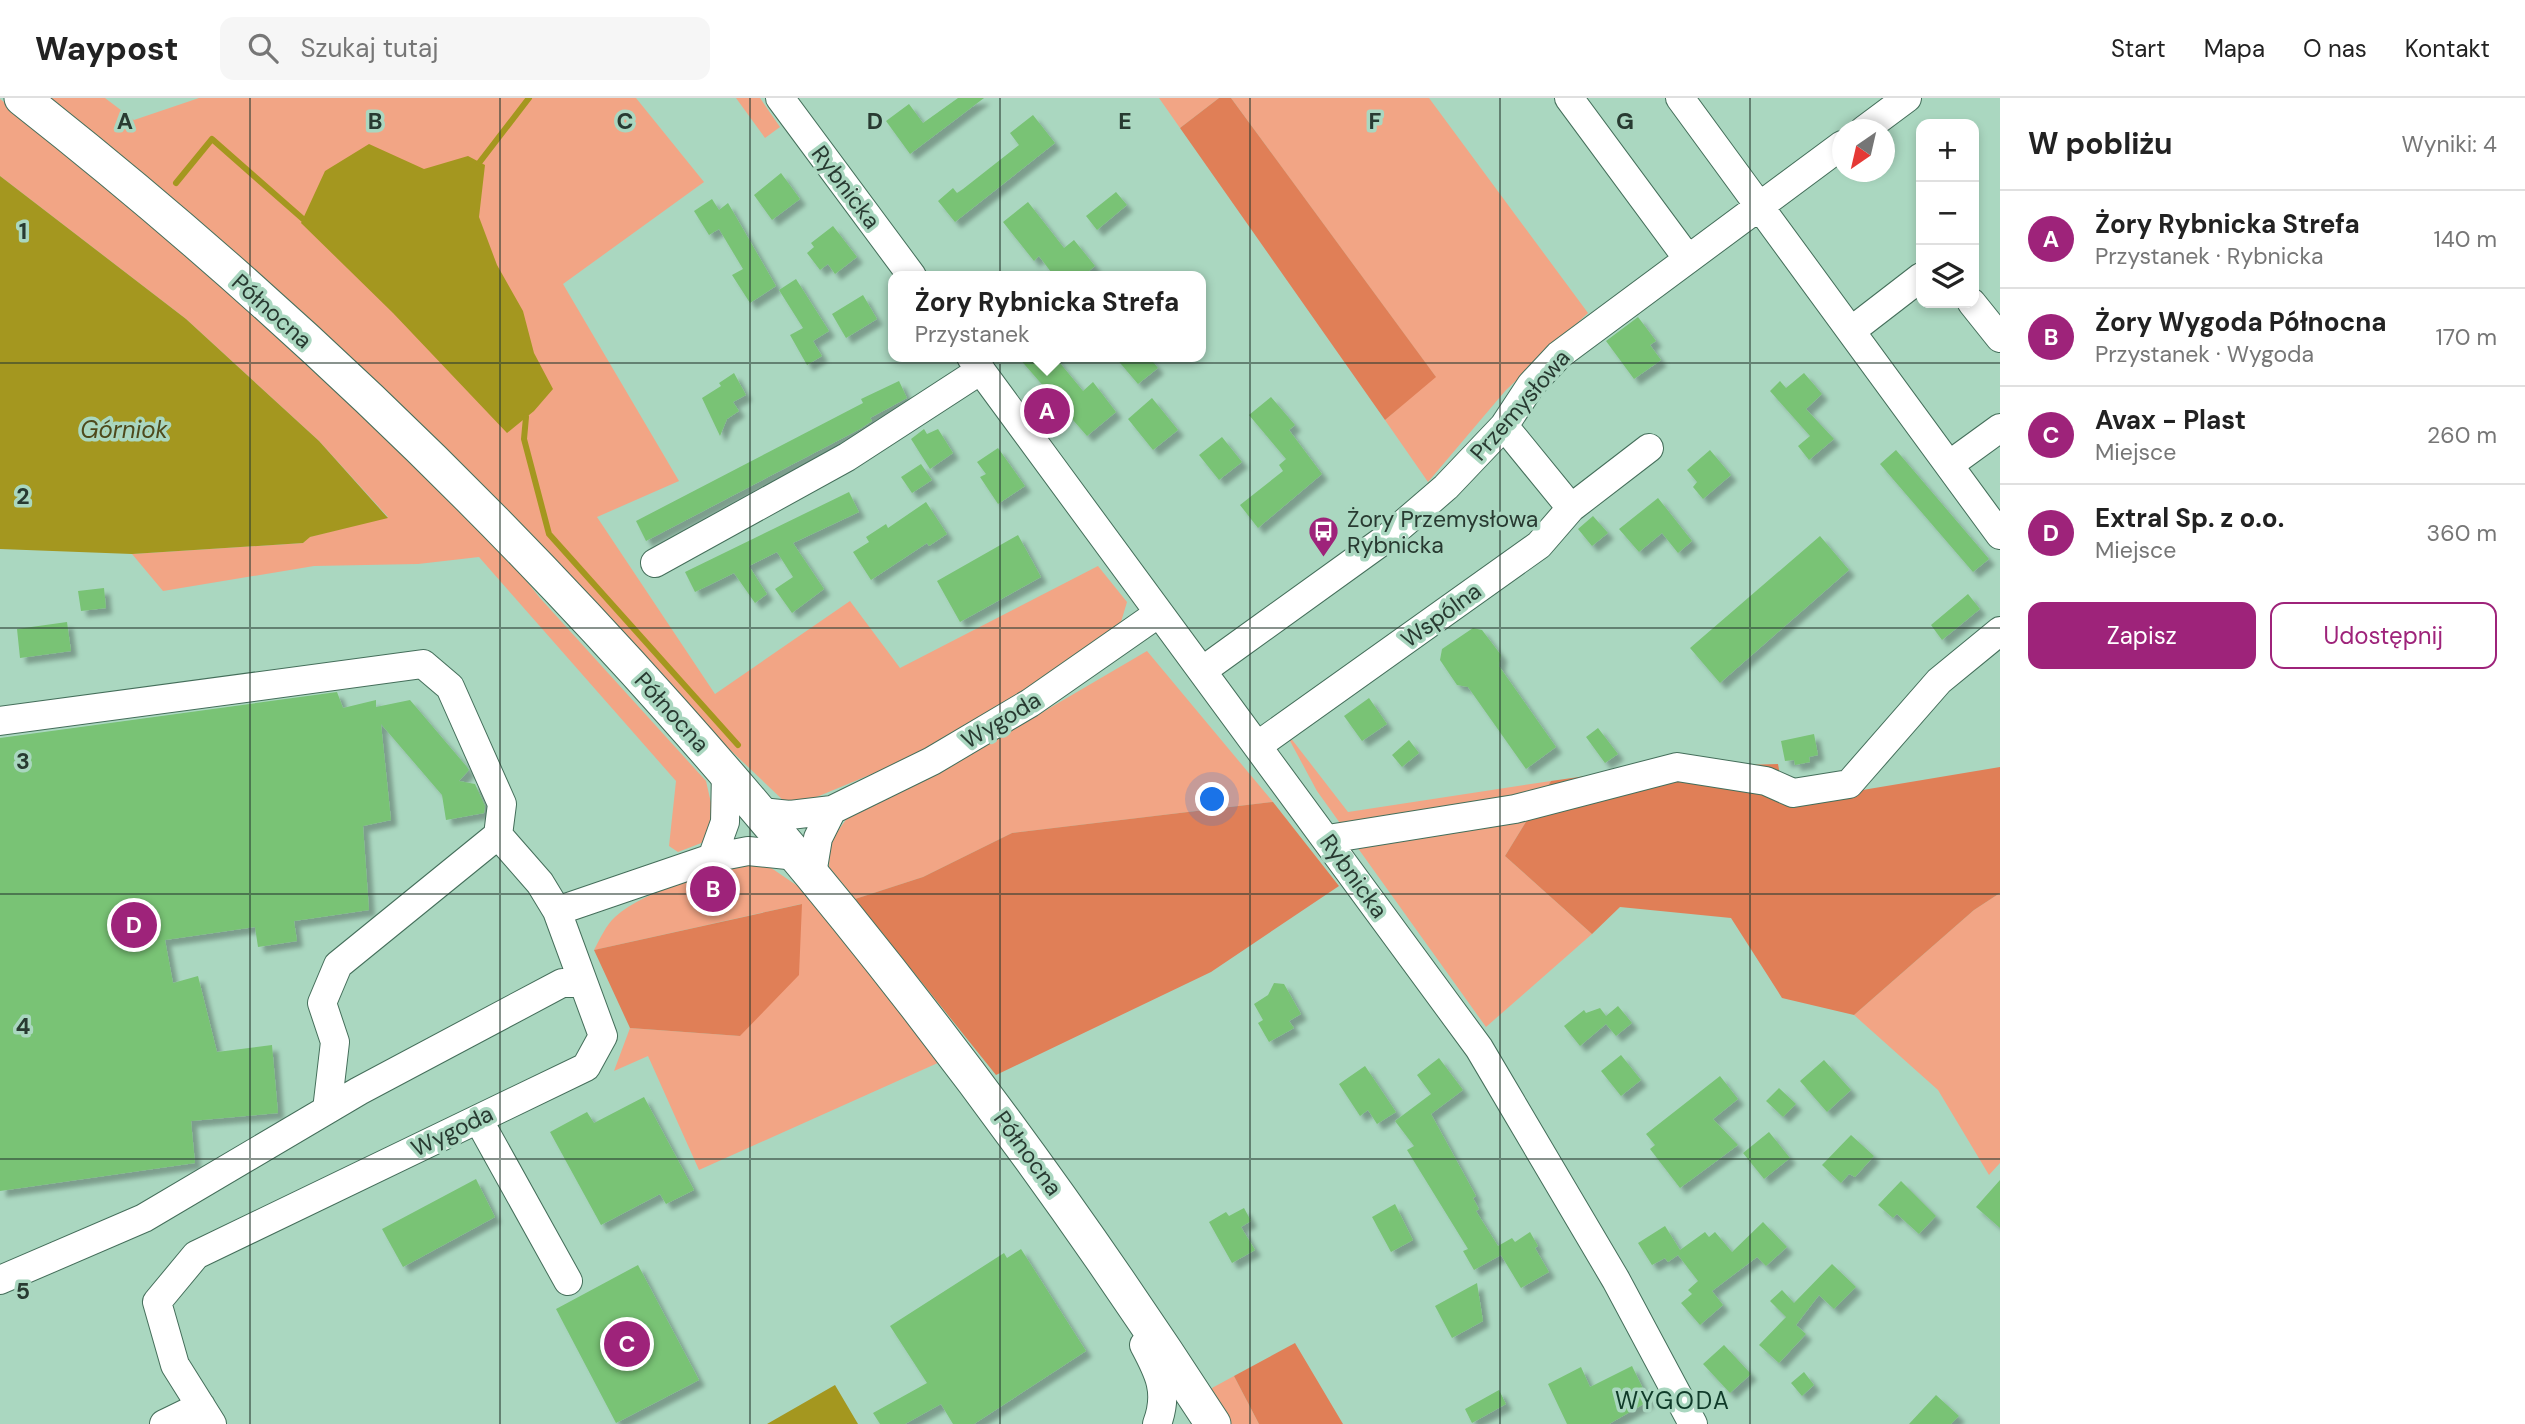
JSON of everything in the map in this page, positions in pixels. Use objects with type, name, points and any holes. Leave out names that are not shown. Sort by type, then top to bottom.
[{"type":"main road","name":"Północna","points":[[22,98],[157,208],[374,404],[568,598],[726,772],[805,865],[1000,1113],[1138,1310],[1213,1424]]},
{"type":"street","name":"Rybnicka","points":[[780,98],[908,271]]},
{"type":"street","points":[[1569,98],[1688,259]]},
{"type":"street","points":[[1680,98],[2000,535]]},
{"type":"street","points":[[1879,119],[1907,98]]},
{"type":"street","name":"Przemysłowa","points":[[1202,671],[1388,537],[1446,487],[1504,426],[1531,385],[1559,355],[1832,153]]},
{"type":"street","points":[[1851,331],[1916,281]]},
{"type":"street","points":[[1976,308],[2000,338]]},
{"type":"street","points":[[654,564],[847,457],[976,363]]},
{"type":"street","name":"Rybnicka","points":[[976,363],[1479,1048],[1616,1280],[1693,1424]]},
{"type":"street","points":[[1504,426],[1571,508]]},
{"type":"street","points":[[1949,465],[2000,428]]},
{"type":"street","name":"Wspólna","points":[[1257,746],[1539,545],[1571,508],[1649,448]]},
{"type":"street","name":"Wygoda","points":[[761,812],[790,815],[832,810],[932,761],[1030,703],[1159,613]]},
{"type":"street","points":[[1328,839],[1515,809],[1677,767],[1766,781],[1793,793],[1849,784],[1939,681],[2000,631]]},
{"type":"street","points":[[0,721],[423,664],[450,687],[502,804],[498,835],[338,965],[322,1003],[335,1042],[327,1110]]},
{"type":"street","points":[[712,858],[725,822],[726,772]]},
{"type":"street","points":[[557,911],[712,858],[760,851],[805,865],[832,810]]},
{"type":"street","name":"Wygoda","points":[[207,1415],[175,1365],[157,1302],[196,1255],[586,1067],[603,1037],[557,911],[540,883],[498,835]]},
{"type":"street","points":[[0,1280],[144,1218],[327,1110],[562,983],[583,983]]},
{"type":"street","points":[[478,1119],[568,1281]]},
{"type":"street","points":[[1138,1310],[1136,1329],[1162,1378],[1164,1392],[1157,1424]]},
{"type":"street","points":[[164,1424],[207,1415]]},
{"type":"shaded area","points":[[45,98],[105,98],[134,120],[199,98],[636,98],[704,182],[563,284],[679,481],[597,517],[715,694],[850,601],[900,668],[1098,566],[1127,602],[1121,622],[1084,655],[920,754],[807,801],[786,803]]},
{"type":"shaded area","points":[[736,98],[760,98],[780,127],[765,138]]},
{"type":"shaded area","points":[[1159,98],[1219,98],[1180,128]]},
{"type":"shaded area","points":[[1219,98],[1231,98],[1436,377],[1385,420],[1180,128]]},
{"type":"shaded area","points":[[1231,98],[1429,98],[1588,313],[1506,390],[1428,482],[1385,420],[1435,376]]},
{"type":"shaded area","points":[[0,99],[141,209],[362,406],[500,548],[540,598],[706,781],[714,816],[704,842],[678,852],[669,846],[676,781],[479,557],[418,564],[314,566],[163,591],[132,554],[303,543],[309,537],[388,517],[319,441],[186,319],[0,176]]},
{"type":"shaded area","points":[[1147,651],[1273,802],[1012,833],[923,877],[855,899],[829,867],[830,842],[850,814],[942,771]]},
{"type":"shaded area","points":[[1283,728],[1348,812],[1551,781],[1505,856],[1592,934],[1486,1027],[1317,791]]},
{"type":"shaded area","points":[[1778,764],[1785,803],[2000,767],[2000,893],[1974,910],[1854,1015],[1782,998],[1731,918],[1620,907],[1592,934],[1505,856],[1551,781],[1641,768]]},
{"type":"shaded area","points":[[1273,802],[1339,886],[1211,972],[996,1075],[855,899],[923,877],[1012,833]]},
{"type":"shaded area","points":[[764,863],[802,889],[940,1062],[699,1170],[648,1056],[614,1071],[630,1028],[740,1036],[801,904],[594,950],[612,920],[645,897],[685,881]]},
{"type":"shaded area","points":[[2000,893],[2000,1163],[1989,1175],[1938,1090],[1854,1015],[1974,910]]},
{"type":"shaded area","points":[[802,904],[799,975],[740,1036],[630,1028],[594,950]]},
{"type":"shaded area","points":[[1295,1343],[1343,1424],[1259,1424],[1234,1376]]},
{"type":"shaded area","points":[[1234,1376],[1259,1424],[1227,1424],[1208,1393]]},
{"type":"water","points":[[369,144],[424,169],[468,156],[485,165],[479,217],[497,265],[523,311],[534,353],[553,389],[534,411],[507,433],[393,313],[301,223],[325,171]]},
{"type":"water","name":"Górniok","points":[[0,176],[186,319],[319,441],[388,518],[310,537],[303,543],[132,554],[0,549]]},
{"type":"water","points":[[835,1385],[858,1424],[767,1424]]},
{"type":"building","points":[[958,98],[984,98],[910,154],[886,121],[909,104],[923,123]]},
{"type":"building","points":[[1033,115],[1055,143],[955,222],[938,201],[953,188],[957,193],[963,189],[1019,145],[1010,133]]},
{"type":"building","points":[[781,173],[800,199],[772,220],[754,195]]},
{"type":"building","points":[[1116,192],[1127,205],[1097,230],[1086,216]]},
{"type":"building","points":[[712,199],[719,210],[728,203],[776,286],[750,303],[732,275],[743,269],[719,229],[709,235],[694,211]]},
{"type":"building","points":[[1028,202],[1064,248],[1074,240],[1095,266],[1089,271],[1050,271],[1039,256],[1034,261],[1003,222]]},
{"type":"building","points":[[833,226],[857,257],[835,274],[828,264],[820,270],[807,253],[814,247],[811,243]]},
{"type":"building","points":[[796,279],[829,331],[813,341],[822,356],[807,365],[790,335],[803,328],[779,290]]},
{"type":"building","points":[[863,295],[877,319],[846,338],[832,314]]},
{"type":"building","points":[[1638,317],[1656,341],[1650,345],[1661,360],[1634,379],[1606,341]]},
{"type":"building","points":[[1022,362],[1059,362],[1083,391],[1093,382],[1116,412],[1087,436]]},
{"type":"building","points":[[1119,362],[1153,362],[1158,368],[1138,384]]},
{"type":"building","points":[[734,373],[746,395],[733,402],[739,411],[727,419],[720,436],[702,398],[721,386],[719,383]]},
{"type":"building","points":[[1804,373],[1822,394],[1806,409],[1834,439],[1809,460],[1798,446],[1810,436],[1770,391],[1780,381],[1786,388]]},
{"type":"building","points":[[899,381],[907,398],[870,418],[872,421],[860,429],[646,541],[636,521],[863,403],[861,399]]},
{"type":"building","points":[[1271,397],[1295,425],[1289,430],[1322,474],[1258,528],[1240,505],[1283,471],[1279,465],[1286,459],[1249,415]]},
{"type":"building","points":[[1152,398],[1178,430],[1153,450],[1128,419]]},
{"type":"building","points":[[924,429],[927,434],[938,429],[953,453],[930,469],[911,439]]},
{"type":"building","points":[[1222,437],[1242,462],[1219,480],[1199,455]]},
{"type":"building","points":[[998,448],[1025,486],[998,504],[980,477],[986,474],[977,462]]},
{"type":"building","points":[[1710,450],[1731,475],[1703,499],[1693,487],[1697,482],[1687,470]]},
{"type":"building","points":[[1896,450],[1989,559],[1973,572],[1880,464]]},
{"type":"building","points":[[921,464],[932,480],[912,493],[901,477]]},
{"type":"building","points":[[849,492],[859,512],[793,543],[824,589],[792,613],[775,589],[793,577],[777,552],[749,566],[767,594],[755,603],[734,573],[695,592],[685,572]]},
{"type":"building","points":[[1658,498],[1692,541],[1678,553],[1662,533],[1639,552],[1619,529]]},
{"type":"building","points":[[926,502],[947,534],[929,546],[927,543],[871,580],[853,552],[869,542],[866,537],[886,524],[888,528]]},
{"type":"building","points":[[1593,516],[1608,533],[1592,546],[1578,529]]},
{"type":"building","points":[[1018,535],[1041,577],[960,622],[937,581]]},
{"type":"building","points":[[1820,536],[1849,570],[1720,683],[1690,648]]},
{"type":"building","points":[[104,588],[106,608],[81,611],[78,591]]},
{"type":"building","points":[[1968,594],[1980,609],[1942,640],[1931,625]]},
{"type":"building","points":[[67,622],[71,651],[20,658],[17,629]]},
{"type":"building","points":[[1473,628],[1482,630],[1501,655],[1499,666],[1556,747],[1526,769],[1468,687],[1457,685],[1440,660],[1442,649]]},
{"type":"building","points":[[337,692],[343,708],[376,700],[376,707],[410,700],[469,770],[459,781],[475,784],[485,806],[484,813],[446,820],[442,795],[381,724],[391,820],[363,826],[369,910],[294,921],[297,941],[258,947],[255,927],[165,940],[173,983],[198,976],[217,1052],[272,1045],[278,1113],[191,1121],[195,1163],[0,1191],[0,738]]},
{"type":"building","points":[[1369,698],[1387,724],[1362,741],[1344,716]]},
{"type":"building","points":[[1598,728],[1618,754],[1605,763],[1586,737]]},
{"type":"building","points":[[1814,734],[1818,755],[1809,757],[1810,762],[1795,765],[1794,760],[1785,761],[1781,741]]},
{"type":"building","points":[[1409,740],[1419,753],[1402,767],[1392,755]]},
{"type":"building","points":[[1274,983],[1284,984],[1301,1014],[1289,1021],[1294,1028],[1269,1042],[1258,1023],[1263,1020],[1254,1004],[1268,995]]},
{"type":"building","points":[[1618,1006],[1632,1023],[1616,1036],[1606,1024],[1580,1046],[1564,1026],[1584,1010],[1586,1013],[1600,1008],[1606,1016]]},
{"type":"building","points":[[1621,1055],[1641,1080],[1621,1096],[1601,1071]]},
{"type":"building","points":[[1439,1058],[1463,1090],[1431,1114],[1476,1196],[1473,1198],[1479,1209],[1476,1211],[1498,1246],[1512,1238],[1515,1242],[1530,1232],[1538,1246],[1535,1248],[1549,1272],[1521,1288],[1501,1255],[1474,1270],[1463,1251],[1468,1249],[1407,1150],[1414,1146],[1395,1121],[1431,1094],[1417,1075]]},
{"type":"building","points":[[1824,1060],[1851,1090],[1827,1112],[1800,1081]]},
{"type":"building","points":[[1365,1066],[1396,1112],[1377,1124],[1368,1110],[1360,1116],[1339,1084]]},
{"type":"building","points":[[1720,1076],[1738,1099],[1713,1119],[1738,1145],[1680,1188],[1650,1149],[1655,1145],[1646,1134]]},
{"type":"building","points":[[1779,1088],[1796,1104],[1783,1117],[1766,1101]]},
{"type":"building","points":[[644,1097],[694,1190],[666,1204],[660,1194],[601,1225],[550,1132],[587,1112],[594,1123]]},
{"type":"building","points":[[1769,1132],[1790,1158],[1764,1179],[1743,1153]]},
{"type":"building","points":[[1851,1135],[1874,1156],[1855,1177],[1849,1174],[1841,1183],[1822,1165]]},
{"type":"building","points":[[476,1179],[495,1217],[403,1267],[382,1229]]},
{"type":"building","points":[[2000,1180],[2000,1228],[1976,1207]]},
{"type":"building","points":[[1901,1181],[1936,1216],[1919,1234],[1897,1214],[1893,1218],[1878,1205]]},
{"type":"building","points":[[1395,1204],[1413,1240],[1391,1252],[1372,1217]]},
{"type":"building","points":[[1244,1208],[1251,1221],[1241,1227],[1255,1250],[1232,1263],[1209,1222],[1226,1212],[1229,1216]]},
{"type":"building","points":[[1763,1222],[1787,1247],[1766,1266],[1757,1257],[1712,1291],[1723,1305],[1700,1325],[1681,1303],[1692,1294],[1688,1290],[1698,1281],[1678,1255],[1668,1262],[1665,1258],[1652,1265],[1638,1243],[1665,1226],[1680,1250],[1705,1232],[1709,1237],[1715,1232],[1732,1252]]},
{"type":"building","points":[[1021,1249],[1086,1351],[974,1424],[953,1424],[941,1404],[905,1424],[880,1424],[873,1413],[927,1383],[890,1326],[1004,1253],[1007,1258]]},
{"type":"building","points":[[1832,1264],[1856,1287],[1834,1309],[1819,1295],[1796,1325],[1806,1334],[1779,1363],[1759,1345],[1786,1317],[1770,1301],[1782,1290],[1794,1303]]},
{"type":"building","points":[[638,1265],[699,1380],[616,1423],[556,1309]]},
{"type":"building","points":[[1477,1283],[1483,1321],[1452,1338],[1435,1306]]},
{"type":"building","points":[[1724,1345],[1751,1374],[1730,1393],[1703,1364]]},
{"type":"building","points":[[1632,1366],[1649,1401],[1609,1424],[1567,1424],[1548,1384],[1581,1367],[1590,1387]]},
{"type":"building","points":[[1804,1372],[1814,1385],[1802,1396],[1791,1383]]},
{"type":"building","points":[[1499,1390],[1506,1404],[1472,1423],[1465,1409]]},
{"type":"building","points":[[1936,1395],[1959,1416],[1951,1424],[1909,1424]]},
{"type":"waterway","points":[[479,163],[529,98]]},
{"type":"waterway","points":[[176,183],[212,139],[303,219]]},
{"type":"waterway","points":[[526,417],[524,439],[549,534],[738,745]]},
{"type":"place","name":"Żory Rybnicka Strefa","points":[[1047,411]]},
{"type":"place","name":"Żory Przemysłowa Rybnicka","points":[[1324,559]]},
{"type":"place","name":"Żory Wygoda Północna","points":[[713,889]]},
{"type":"place","name":"Extral Sp. z o.o.","points":[[134,925]]},
{"type":"place","name":"Avax - Plast","points":[[627,1344]]},
{"type":"district","name":"WYGODA","points":[[1673,1400]]}]
